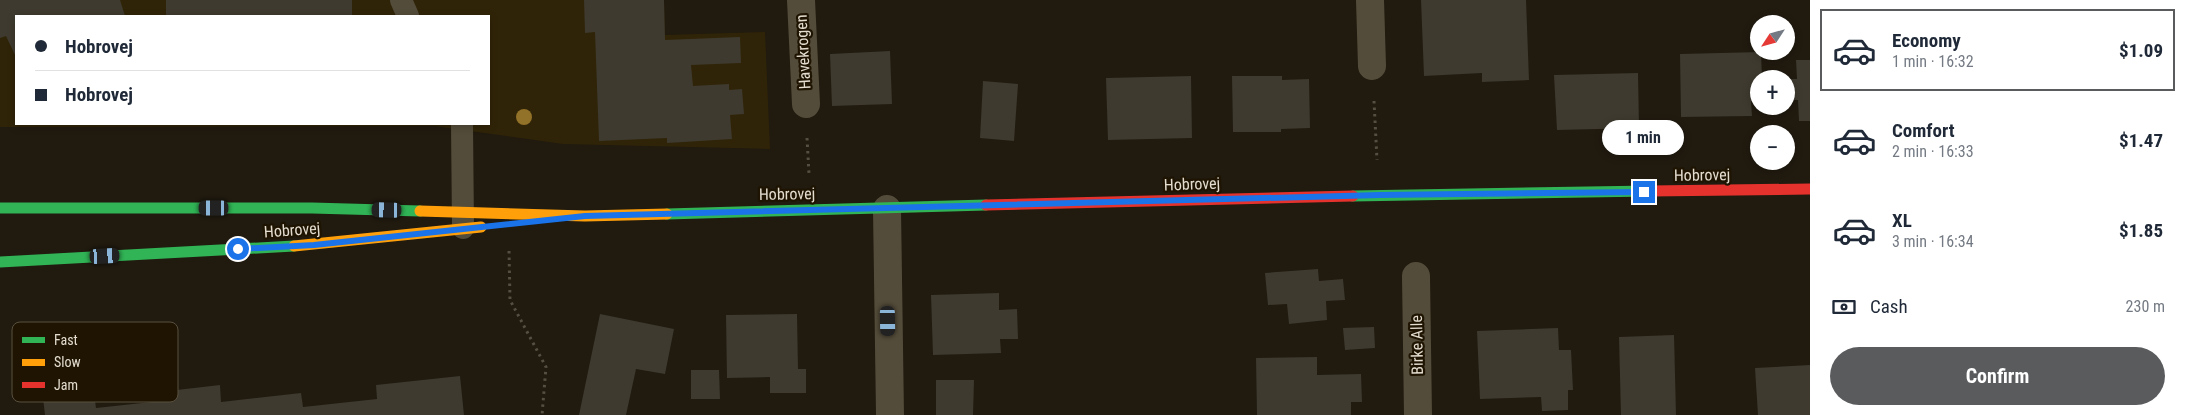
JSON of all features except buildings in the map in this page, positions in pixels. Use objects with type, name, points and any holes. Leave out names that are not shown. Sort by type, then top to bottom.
[{"type":"main road","name":"Hobrovej","points":[[0,262],[314,245],[463,220],[1380,195],[1806,190]]},
{"type":"main road","points":[[0,215],[59,207]]},
{"type":"main road","name":"Hobrovej","points":[[0,208],[312,208],[463,220],[499,225],[585,216]]},
{"type":"street","name":"Havekrogen","points":[[800,0],[806,104]]},
{"type":"street","points":[[1370,0],[1372,66]]},
{"type":"street","points":[[886,208],[890,415]]},
{"type":"street","name":"Birke Alle","points":[[1416,276],[1418,415]]},
{"type":"lane","points":[[401,0],[408,15]]},
{"type":"lane","points":[[462,125],[463,220]]},
{"type":"path","points":[[499,225],[510,300],[546,367],[542,415]]},
{"type":"shaded area","points":[[0,0],[664,0],[665,35],[765,32],[770,149],[563,144],[434,126],[0,127]]},
{"type":"traffic: fast","points":[[1353,196],[1650,191]]},
{"type":"traffic: fast","points":[[667,214],[986,205]]},
{"type":"traffic: fast","points":[[0,208],[312,208],[420,211]]},
{"type":"traffic: fast","points":[[0,262],[294,246]]},
{"type":"traffic: slow","points":[[420,211],[585,216],[667,214]]},
{"type":"traffic: slow","points":[[294,246],[481,227]]},
{"type":"traffic: jam","points":[[1650,191],[1810,189]]},
{"type":"traffic: jam","points":[[986,205],[1353,196]]},
{"type":"route","points":[[238,249],[314,245],[585,216],[1380,195],[1644,192]]}]
